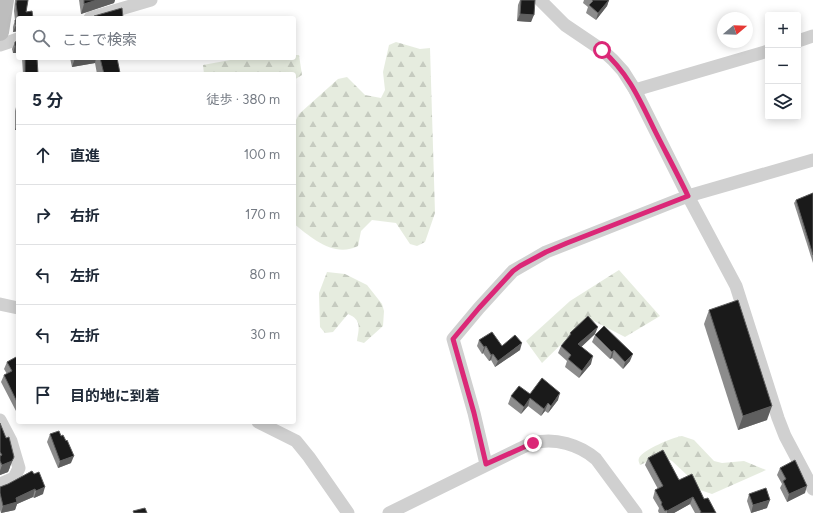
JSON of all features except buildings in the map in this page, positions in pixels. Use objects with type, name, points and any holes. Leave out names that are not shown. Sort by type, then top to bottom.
[{"type":"main road","points":[[0,32],[5,0]]},
{"type":"street","points":[[97,16],[151,0]]},
{"type":"street","points":[[540,0],[565,25],[602,50],[613,60],[635,90],[688,196],[736,286],[778,418],[785,436],[813,489]]},
{"type":"street","points":[[801,40],[813,36]]},
{"type":"street","points":[[0,45],[16,40]]},
{"type":"street","points":[[635,90],[765,52]]},
{"type":"street","points":[[486,464],[474,413],[453,339],[508,277],[520,266],[546,252],[688,196],[813,160]]},
{"type":"street","points":[[0,304],[16,308]]},
{"type":"street","points":[[0,420],[11,441],[19,468],[14,478],[0,484]]},
{"type":"street","points":[[262,424],[296,441],[309,456],[348,513]]},
{"type":"street","points":[[389,513],[486,464],[533,443],[543,441],[572,445],[589,453],[596,459],[636,513]]},
{"type":"green space","points":[[396,42],[420,49],[430,48],[435,213],[425,242],[417,246],[410,244],[396,223],[372,220],[361,231],[358,246],[340,250],[332,248],[324,245],[296,226],[296,120],[299,114],[338,79],[347,77],[365,95],[381,98],[385,90],[383,72],[389,45]]},
{"type":"green space","points":[[296,55],[299,55],[302,75],[296,79],[296,72],[204,72],[203,65],[230,60],[296,60]]},
{"type":"green space","points":[[619,270],[660,316],[625,337],[588,318],[542,363],[526,341],[570,301]]},
{"type":"green space","points":[[327,272],[345,274],[367,285],[382,304],[384,311],[383,326],[364,343],[357,341],[359,328],[358,322],[348,314],[333,332],[325,333],[320,327],[319,293]]},
{"type":"green space","points":[[682,436],[694,440],[714,461],[722,463],[744,461],[766,470],[712,494],[697,489],[687,475],[672,461],[664,457],[660,456],[640,465],[639,458],[646,451],[665,441]]},
{"type":"route","points":[[533,443],[486,464],[474,413],[453,339],[479,308],[513,271],[520,266],[567,243],[688,196],[635,90],[623,72],[602,50]]}]
